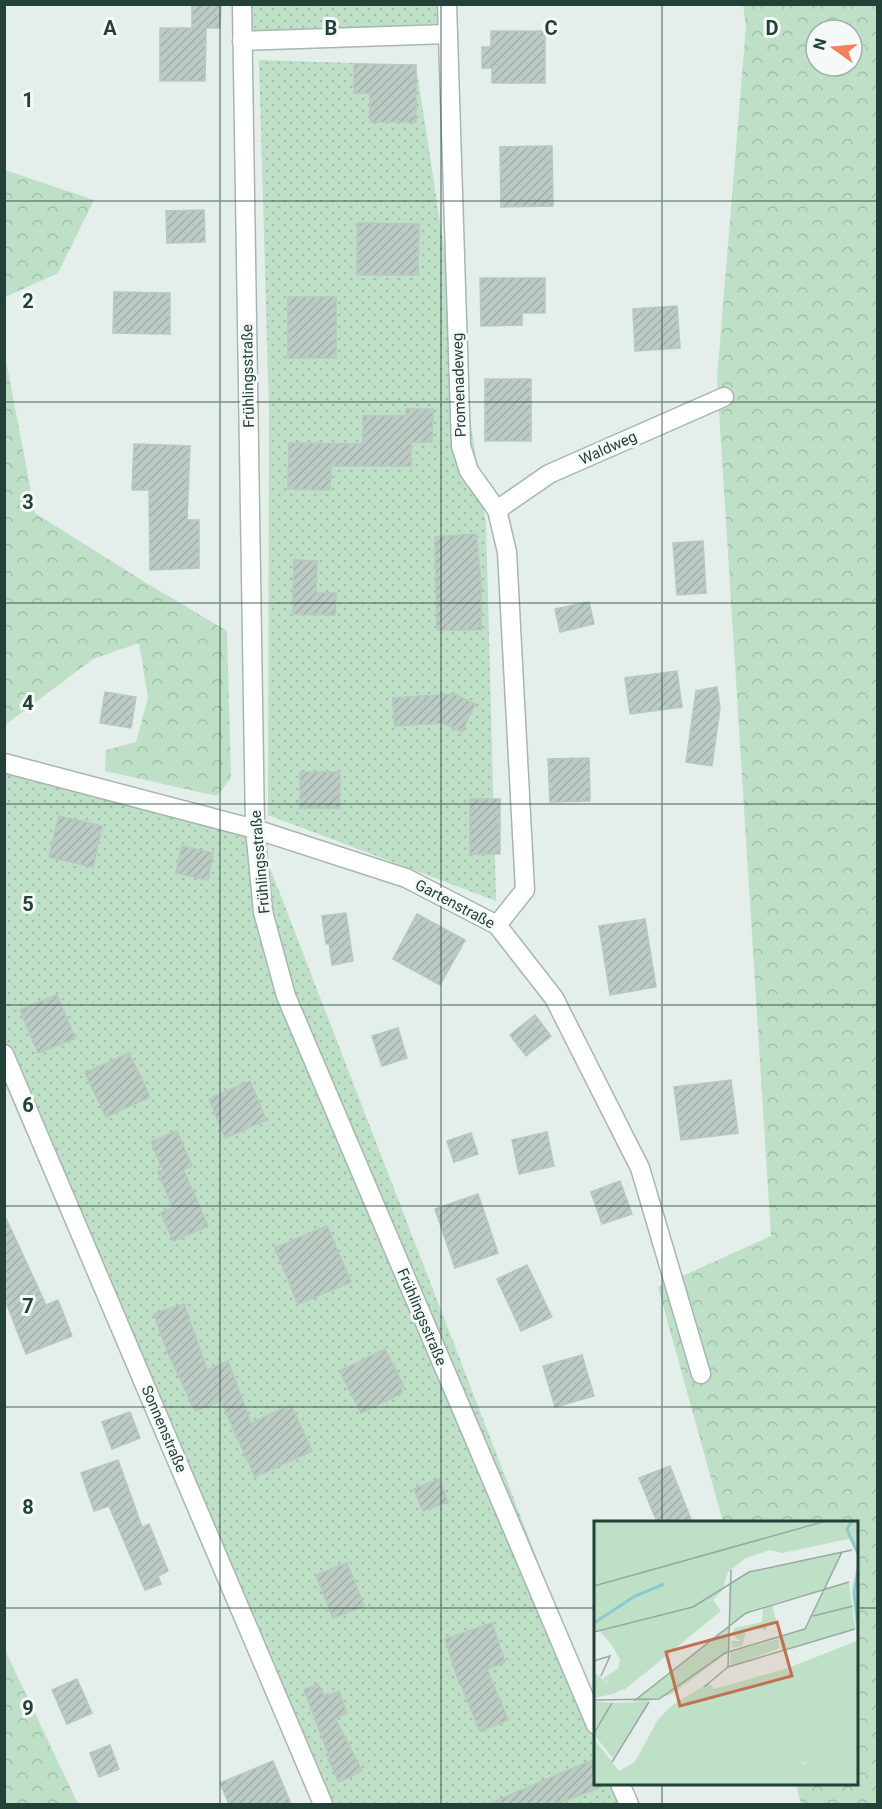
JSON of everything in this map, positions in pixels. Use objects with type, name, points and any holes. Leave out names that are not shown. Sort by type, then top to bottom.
[{"type":"street","name":"Frühlingsstraße","points":[[242,4],[255,829],[263,912],[286,996],[594,1720]]},
{"type":"street","name":"Promenadeweg","points":[[447,4],[461,446],[469,471],[497,510],[507,552],[525,890],[497,925]]},
{"type":"street","points":[[242,41],[447,34]]},
{"type":"street","name":"Waldweg","points":[[497,510],[549,474],[724,397]]},
{"type":"street","name":"Gartenstraße","points":[[4,763],[255,829],[406,878],[497,925],[554,998],[640,1168],[701,1374]]},
{"type":"street","name":"Sonnenstraße","points":[[4,1054],[323,1804]]},
{"type":"street","points":[[620,1785],[629,1804]]},
{"type":"green space","points":[[242,5],[447,5],[448,34],[242,41]]},
{"type":"green space","points":[[743,5],[877,5],[877,1804],[801,1804],[796,1785],[858,1785],[858,1521],[723,1521],[658,1287],[771,1236],[717,379],[746,26]]},
{"type":"green space","points":[[259,60],[416,65],[486,523],[496,901],[268,815],[269,411]]},
{"type":"green space","points":[[5,170],[94,200],[58,273],[5,297]]},
{"type":"green space","points":[[4,350],[35,513],[227,631],[231,778],[217,796],[105,771],[106,750],[136,742],[148,698],[139,643],[93,659],[5,725]]},
{"type":"green space","points":[[4,763],[255,829],[594,1706],[594,1785],[624,1785],[632,1804],[323,1804],[5,1054]]},
{"type":"green space","points":[[5,1650],[78,1804],[5,1804]]},
{"type":"building","points":[[192,5],[221,5],[220,28],[206,28],[205,81],[160,81],[160,28],[192,28]]},
{"type":"building","points":[[491,31],[545,31],[545,83],[492,83],[492,68],[482,68],[482,47],[491,47]]},
{"type":"building","points":[[354,64],[416,65],[416,122],[370,122],[370,93],[354,93]]},
{"type":"building","points":[[552,146],[553,206],[501,207],[500,147]]},
{"type":"building","points":[[204,210],[205,242],[167,243],[166,211]]},
{"type":"building","points":[[358,223],[419,224],[418,275],[357,275]]},
{"type":"building","points":[[480,278],[545,278],[545,313],[522,313],[522,325],[481,326]]},
{"type":"building","points":[[114,292],[170,293],[170,334],[113,333]]},
{"type":"building","points":[[288,297],[336,297],[336,358],[288,358]]},
{"type":"building","points":[[677,306],[680,348],[635,351],[633,309]]},
{"type":"building","points":[[485,379],[531,379],[531,441],[485,441]]},
{"type":"building","points":[[406,409],[433,409],[432,442],[411,442],[411,466],[331,466],[330,490],[288,489],[289,443],[363,444],[363,416],[406,416]]},
{"type":"building","points":[[134,444],[190,446],[187,520],[199,520],[199,568],[150,570],[149,490],[132,490]]},
{"type":"building","points":[[476,534],[481,583],[481,630],[437,630],[435,537]]},
{"type":"building","points":[[703,541],[706,593],[677,595],[673,543]]},
{"type":"building","points":[[294,560],[317,561],[316,593],[336,593],[335,615],[293,614]]},
{"type":"building","points":[[589,602],[594,624],[560,632],[555,609]]},
{"type":"building","points":[[677,671],[682,707],[630,714],[625,678]]},
{"type":"building","points":[[717,687],[720,708],[712,766],[686,762],[696,691]]},
{"type":"building","points":[[105,692],[136,697],[131,728],[100,723]]},
{"type":"building","points":[[454,694],[475,704],[462,732],[443,723],[395,726],[393,698]]},
{"type":"building","points":[[589,758],[590,801],[550,802],[548,759]]},
{"type":"building","points":[[300,772],[340,772],[340,808],[300,808]]},
{"type":"building","points":[[470,799],[500,799],[500,854],[470,854]]},
{"type":"building","points":[[59,816],[102,826],[93,867],[49,857]]},
{"type":"building","points":[[182,846],[213,853],[208,880],[176,873]]},
{"type":"building","points":[[346,913],[353,961],[332,965],[322,916]]},
{"type":"building","points":[[417,914],[465,940],[440,985],[393,959]]},
{"type":"building","points":[[645,919],[656,987],[610,995],[599,926]]},
{"type":"building","points":[[57,995],[75,1038],[38,1053],[20,1010]]},
{"type":"building","points":[[535,1015],[551,1036],[526,1056],[510,1035]]},
{"type":"building","points":[[398,1028],[407,1058],[382,1066],[372,1036]]},
{"type":"building","points":[[129,1053],[150,1097],[106,1117],[85,1073]]},
{"type":"building","points":[[731,1080],[738,1133],[681,1140],[674,1087]]},
{"type":"building","points":[[250,1081],[266,1120],[225,1138],[209,1099]]},
{"type":"building","points":[[177,1131],[192,1166],[183,1169],[208,1226],[173,1241],[161,1213],[173,1208],[158,1172],[163,1170],[151,1142]]},
{"type":"building","points":[[547,1132],[554,1166],[519,1174],[512,1140]]},
{"type":"building","points":[[471,1133],[478,1154],[454,1162],[447,1141]]},
{"type":"building","points":[[620,1181],[632,1214],[602,1224],[591,1192]]},
{"type":"building","points":[[478,1194],[498,1253],[455,1268],[435,1209]]},
{"type":"building","points":[[4,1214],[46,1305],[58,1300],[72,1336],[26,1354],[4,1297]]},
{"type":"building","points":[[327,1226],[351,1282],[298,1304],[275,1248]]},
{"type":"building","points":[[527,1265],[552,1317],[521,1331],[497,1279]]},
{"type":"building","points":[[184,1304],[207,1370],[228,1361],[251,1423],[291,1405],[312,1451],[255,1477],[221,1401],[195,1411],[168,1353],[154,1314]]},
{"type":"building","points":[[385,1349],[404,1387],[401,1388],[402,1393],[361,1413],[340,1371]]},
{"type":"building","points":[[582,1355],[594,1396],[555,1407],[543,1366]]},
{"type":"building","points":[[130,1412],[140,1438],[112,1449],[102,1422]]},
{"type":"building","points":[[118,1460],[142,1527],[149,1524],[168,1571],[158,1576],[161,1584],[145,1590],[109,1506],[94,1511],[81,1473]]},
{"type":"building","points":[[670,1466],[692,1521],[657,1521],[639,1478]]},
{"type":"building","points":[[439,1479],[448,1502],[423,1511],[414,1489]]},
{"type":"building","points":[[347,1563],[364,1606],[333,1618],[316,1575]]},
{"type":"building","points":[[492,1623],[505,1662],[487,1669],[508,1720],[480,1731],[457,1676],[445,1639]]},
{"type":"building","points":[[77,1679],[92,1713],[67,1724],[52,1690]]},
{"type":"building","points":[[318,1684],[325,1697],[339,1691],[347,1713],[335,1718],[362,1771],[339,1782],[328,1759],[330,1758],[304,1690]]},
{"type":"building","points":[[110,1745],[119,1769],[99,1777],[90,1753]]},
{"type":"building","points":[[592,1760],[594,1785],[603,1786],[556,1804],[489,1804]]},
{"type":"building","points":[[273,1761],[291,1804],[229,1804],[220,1783]]}]
